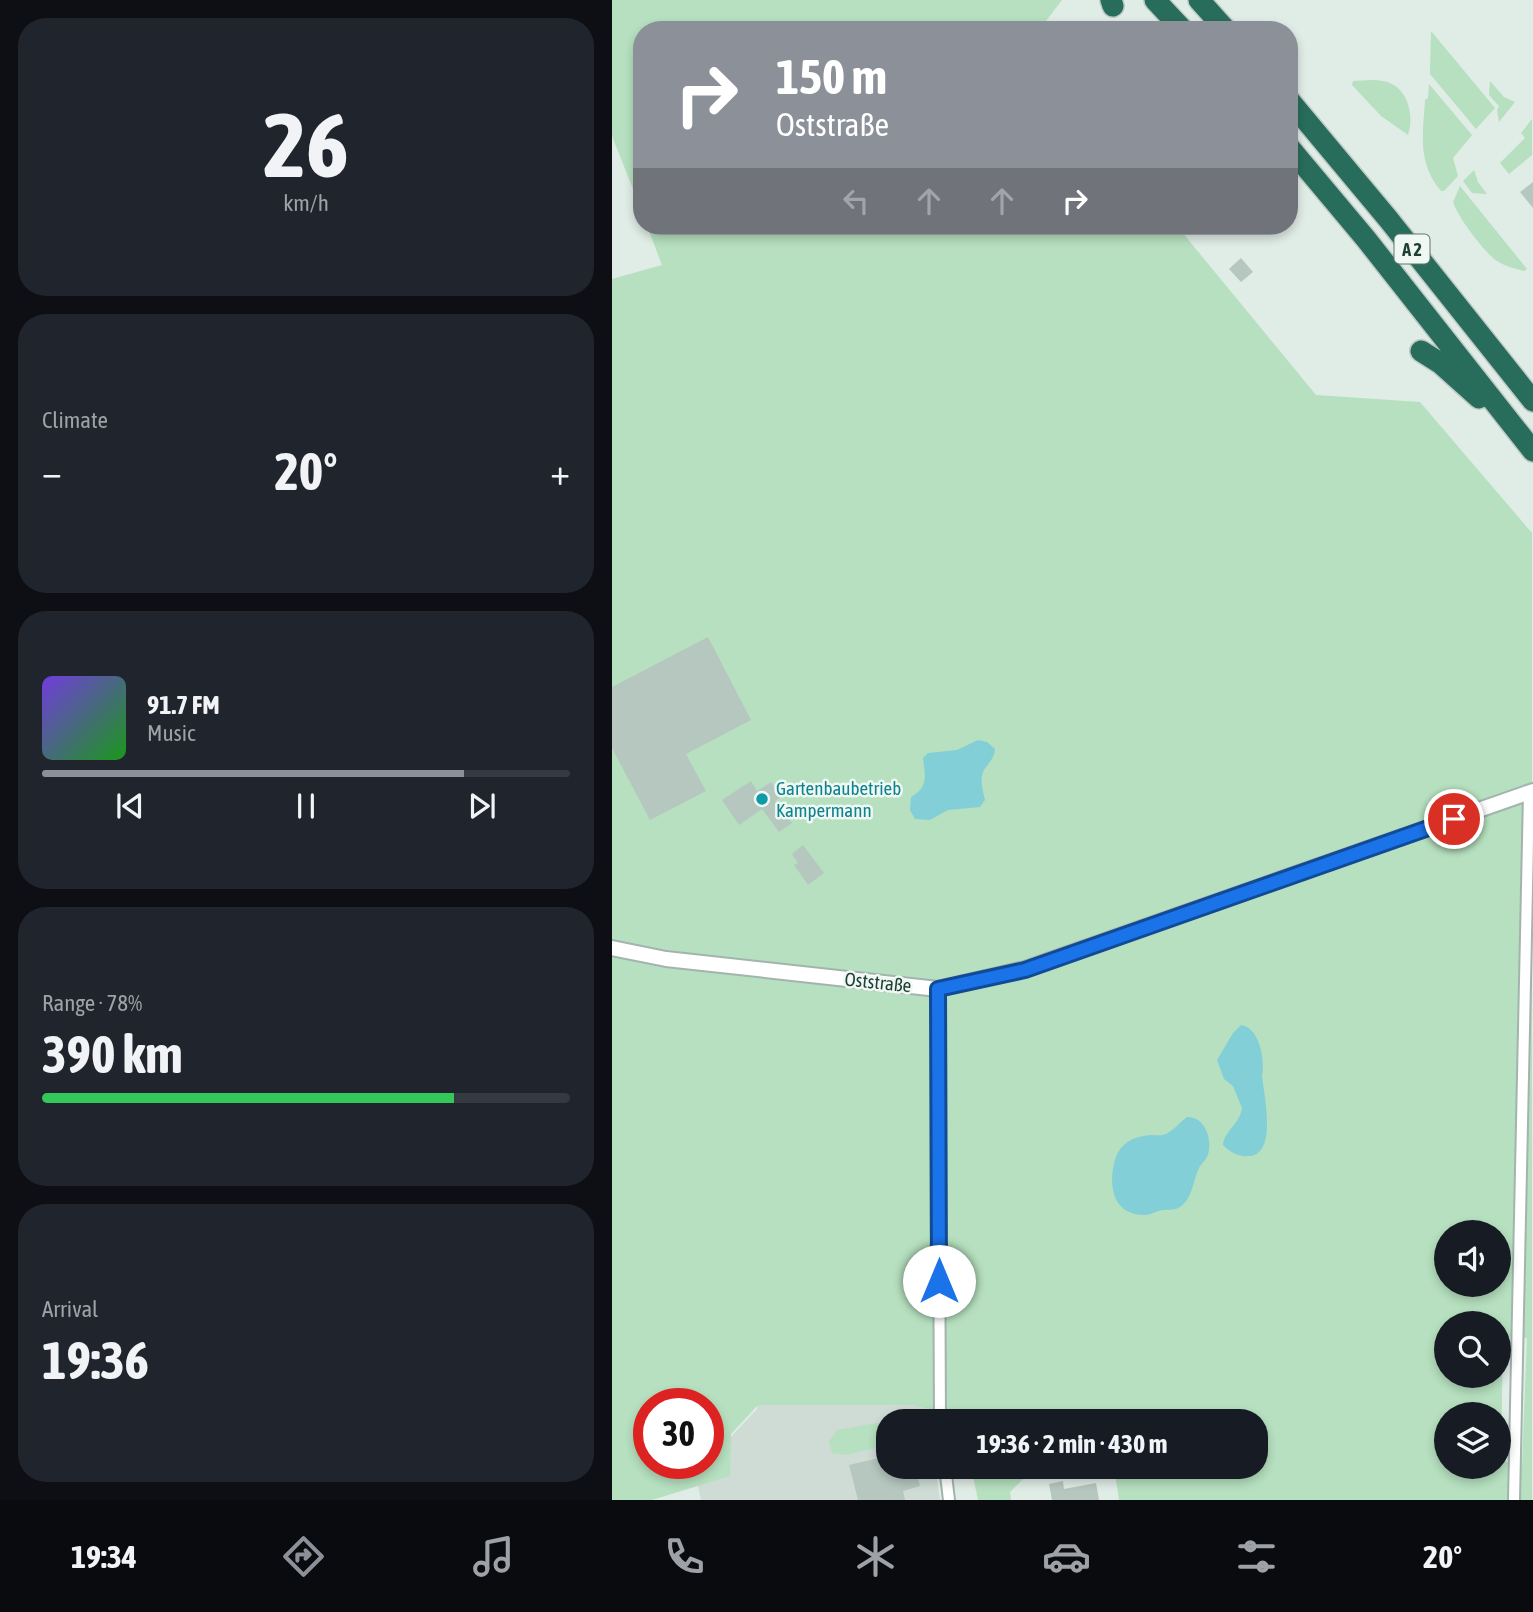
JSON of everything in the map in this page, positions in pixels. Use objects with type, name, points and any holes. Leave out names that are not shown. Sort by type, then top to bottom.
[{"type":"highway","points":[[1155,0],[1175,21]]},
{"type":"highway","points":[[1199,0],[1218,21]]},
{"type":"highway","name":"A 2","points":[[1298,111],[1389,220],[1532,401]]},
{"type":"highway","name":"A 2","points":[[1298,158],[1366,239],[1532,452]]},
{"type":"highway","points":[[1421,351],[1440,363],[1517,433]]},
{"type":"street","name":"Oststraße","points":[[612,948],[666,959],[938,989],[1025,970],[1531,792]]},
{"type":"street","points":[[1514,1500],[1531,792]]},
{"type":"street","points":[[938,989],[940,1409]]},
{"type":"street","points":[[947,1479],[949,1500]]},
{"type":"shaded area","points":[[757,1405],[913,1405],[928,1409],[876,1409],[876,1479],[937,1479],[940,1500],[701,1500],[697,1481],[724,1479],[724,1444],[757,1409]]},
{"type":"green space","points":[[612,0],[1062,0],[1046,21],[633,21],[633,189],[612,136]]},
{"type":"green space","points":[[1431,31],[1495,108],[1476,129],[1430,74]]},
{"type":"green space","points":[[1379,80],[1398,88],[1409,109],[1408,135],[1381,116],[1352,85],[1353,81]]},
{"type":"green space","points":[[1490,81],[1504,97],[1515,102],[1499,122],[1499,106],[1489,95]]},
{"type":"green space","points":[[1429,84],[1472,135],[1453,158],[1458,176],[1444,191],[1441,191],[1433,180],[1423,148],[1425,100],[1428,98]]},
{"type":"green space","points":[[1532,119],[1532,155],[1509,174],[1500,163],[1525,138],[1521,133]]},
{"type":"green space","points":[[1474,170],[1478,182],[1487,194],[1472,193],[1463,181]]},
{"type":"green space","points":[[1460,186],[1527,269],[1524,271],[1500,263],[1476,239],[1453,202]]},
{"type":"green space","points":[[650,235],[1184,235],[1316,395],[1420,402],[1532,533],[1532,1500],[1119,1500],[1116,1479],[1268,1479],[1268,1409],[928,1409],[913,1405],[758,1405],[731,1434],[730,1476],[724,1478],[724,1388],[633,1388],[633,1479],[720,1479],[652,1500],[612,1500],[612,279],[662,265]],"holes":[[[1434,1311],[1511,1311],[1511,1337],[1527,1338],[1522,1465],[1511,1463],[1511,1479],[1434,1479],[1434,1402],[1502,1402],[1502,1388],[1434,1388]]]},
{"type":"green space","points":[[876,1423],[876,1448],[845,1455],[832,1453],[829,1441],[837,1430]]},
{"type":"green space","points":[[974,1479],[1023,1479],[1010,1492],[1011,1500],[978,1500]]},
{"type":"water","points":[[978,740],[987,742],[995,749],[982,777],[985,800],[980,807],[948,810],[930,820],[915,819],[910,810],[911,797],[923,785],[923,758],[928,753],[957,750]]},
{"type":"water","points":[[1241,1025],[1253,1032],[1260,1046],[1267,1123],[1263,1146],[1257,1153],[1248,1156],[1234,1154],[1223,1145],[1242,1108],[1233,1086],[1224,1079],[1217,1060]]},
{"type":"water","points":[[1187,1117],[1203,1125],[1208,1137],[1209,1151],[1198,1170],[1187,1200],[1176,1209],[1147,1215],[1133,1214],[1125,1210],[1115,1196],[1112,1179],[1120,1149],[1139,1137],[1166,1134]]},
{"type":"building","points":[[1533,182],[1533,208],[1520,192]]},
{"type":"building","points":[[1241,258],[1253,272],[1241,282],[1229,269]]},
{"type":"building","points":[[708,637],[751,720],[686,754],[706,791],[650,820],[612,748],[612,687]]},
{"type":"building","points":[[751,781],[757,791],[771,782],[781,797],[775,801],[792,823],[779,832],[762,809],[739,825],[722,800]]},
{"type":"building","points":[[803,845],[824,873],[808,885],[794,865],[798,863],[792,854]]},
{"type":"building","points":[[876,1459],[876,1479],[918,1479],[920,1486],[903,1491],[905,1500],[858,1500],[849,1465]]},
{"type":"building","points":[[1063,1481],[1064,1489],[1096,1483],[1099,1500],[1052,1500],[1049,1484]]},
{"type":"place","name":"Gartenbaubetrieb Kampermann","points":[[762,799]]},
{"type":"route","points":[[939,1281],[938,989],[1025,970],[1454,819]]}]
